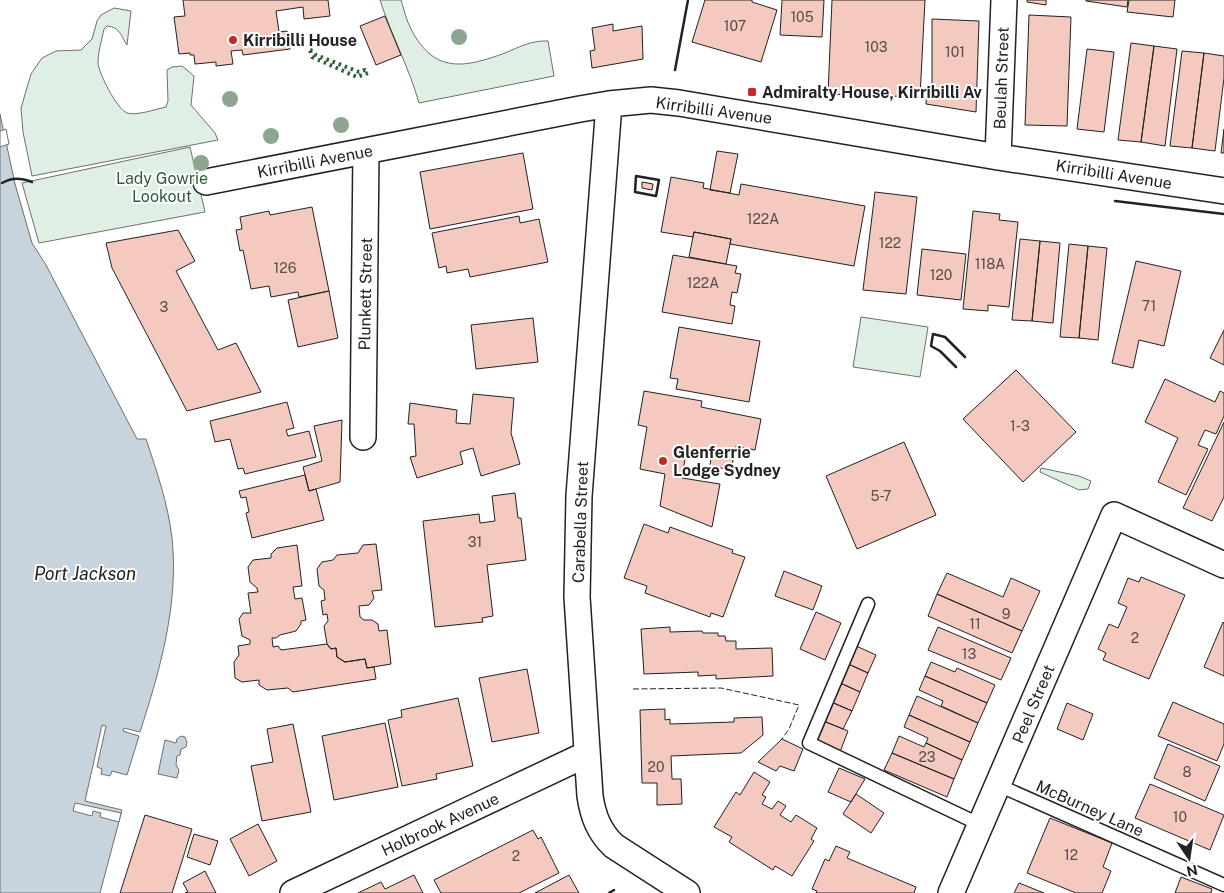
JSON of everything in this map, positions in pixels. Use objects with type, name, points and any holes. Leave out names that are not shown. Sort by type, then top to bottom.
[{"type":"street","name":"Beulah Street","points":[[998,157],[1004,0]]},
{"type":"street","name":"Kirribilli Avenue","points":[[206,182],[609,104],[651,100],[679,103],[998,157],[1224,191]]},
{"type":"street","name":"Carabella Street","points":[[609,104],[577,540],[577,597],[592,808],[596,821],[606,838],[614,846],[687,893]]},
{"type":"street","name":"Plunkett Street","points":[[363,437],[366,151]]},
{"type":"street","name":"Peel Street","points":[[951,893],[1114,515],[1224,566]]},
{"type":"street","name":"Holbrook Avenue","points":[[293,893],[587,754]]},
{"type":"lane","points":[[868,604],[809,744],[981,825]]},
{"type":"lane","name":"McBurney Lane","points":[[998,785],[1224,885]]},
{"type":"green space","points":[[380,0],[401,0],[409,26],[420,44],[430,54],[440,60],[451,64],[476,62],[531,43],[548,41],[554,76],[419,103]]},
{"type":"green space","points":[[114,8],[131,11],[127,45],[115,28],[107,26],[104,29],[98,63],[105,83],[118,105],[131,114],[166,107],[168,101],[167,70],[172,67],[182,66],[194,76],[191,105],[215,133],[218,140],[32,176],[23,132],[21,108],[31,74],[42,58],[56,51],[81,50],[92,39],[97,21],[101,15]]},
{"type":"green space","name":"Lady Gowrie Lookout","points":[[190,147],[205,212],[39,243],[22,183]]},
{"type":"green space","points":[[861,317],[928,327],[920,377],[853,367]]},
{"type":"green space","points":[[1041,468],[1079,476],[1091,481],[1088,489],[1079,490],[1040,472]]},
{"type":"water","name":"Port Jackson","points":[[0,114],[15,184],[32,243],[46,265],[137,439],[146,439],[165,500],[172,538],[173,587],[166,636],[161,661],[140,732],[124,728],[123,731],[139,736],[127,775],[112,771],[110,776],[101,774],[102,769],[97,767],[106,726],[102,725],[85,801],[122,810],[100,893],[0,893]]},
{"type":"water","points":[[181,736],[185,737],[187,742],[186,747],[181,749],[180,755],[177,756],[176,765],[179,770],[177,778],[158,774],[165,740],[176,743],[177,739]]},
{"type":"pier","points":[[6,129],[9,144],[0,147],[0,131]]},
{"type":"pier","points":[[75,803],[121,813],[119,822],[100,817],[101,813],[93,811],[92,816],[73,811]]},
{"type":"building","name":"Kirribilli House","points":[[183,0],[328,0],[330,16],[304,19],[303,7],[276,11],[279,32],[287,31],[290,49],[243,55],[242,50],[231,51],[233,64],[216,66],[216,62],[195,64],[194,55],[190,55],[190,53],[179,54],[174,17],[185,16]]},
{"type":"building","points":[[705,0],[752,0],[752,2],[777,10],[761,62],[692,42]]},
{"type":"building","points":[[782,0],[824,0],[822,37],[780,35]]},
{"type":"building","points":[[832,0],[925,0],[920,97],[828,94]]},
{"type":"building","points":[[1027,0],[1046,0],[1046,5],[1027,2]]},
{"type":"building","points":[[1086,0],[1128,0],[1127,7]]},
{"type":"building","points":[[1129,0],[1175,0],[1173,17],[1127,12]]},
{"type":"building","points":[[1029,15],[1071,17],[1067,126],[1025,125]]},
{"type":"building","points":[[385,16],[401,55],[376,65],[360,26]]},
{"type":"building","points":[[932,19],[979,21],[976,112],[926,104],[927,85],[932,84]]},
{"type":"building","points":[[613,24],[613,31],[642,26],[643,59],[592,68],[590,51],[595,50],[592,28]]},
{"type":"building","points":[[1131,43],[1154,46],[1141,142],[1118,140]]},
{"type":"building","points":[[1154,46],[1177,49],[1165,146],[1141,142]]},
{"type":"building","points":[[1087,49],[1114,52],[1104,132],[1077,129]]},
{"type":"building","points":[[1182,51],[1204,53],[1192,148],[1170,146]]},
{"type":"building","points":[[1204,53],[1224,56],[1224,78],[1215,151],[1192,148]]},
{"type":"building","points":[[1224,129],[1224,153],[1221,153]]},
{"type":"building","points":[[717,151],[738,154],[730,193],[710,190]]},
{"type":"building","points":[[523,153],[533,209],[430,229],[420,172]]},
{"type":"building","points":[[671,177],[704,183],[703,188],[739,195],[741,184],[865,206],[854,266],[730,244],[731,239],[694,232],[693,237],[661,232]]},
{"type":"building","points":[[642,182],[653,184],[652,190],[642,188]]},
{"type":"building","points":[[875,192],[917,197],[906,294],[863,290]]},
{"type":"building","points":[[312,207],[329,291],[299,297],[298,292],[271,297],[269,286],[251,289],[243,250],[240,251],[236,230],[242,229],[240,217],[269,211],[270,215]]},
{"type":"building","points":[[973,211],[1000,214],[999,220],[1018,222],[1009,307],[988,305],[988,311],[963,309]]},
{"type":"building","points":[[519,216],[520,223],[539,219],[548,262],[470,277],[468,269],[447,273],[446,266],[439,268],[432,233]]},
{"type":"building","points":[[178,230],[195,261],[176,271],[218,350],[236,343],[261,392],[187,411],[112,268],[106,243]]},
{"type":"building","points":[[694,232],[731,239],[726,264],[689,257]]},
{"type":"building","points":[[1020,239],[1040,241],[1032,321],[1012,320]]},
{"type":"building","points":[[1040,241],[1060,243],[1053,323],[1032,321]]},
{"type":"building","points":[[1069,244],[1088,246],[1079,338],[1060,337]]},
{"type":"building","points":[[1088,246],[1107,248],[1098,340],[1079,338]]},
{"type":"building","points":[[922,249],[966,254],[961,300],[917,295]]},
{"type":"building","points":[[673,255],[737,266],[735,273],[741,274],[737,293],[732,292],[730,305],[735,306],[732,324],[662,312]]},
{"type":"building","points":[[1136,261],[1181,271],[1164,346],[1139,340],[1133,368],[1112,363]]},
{"type":"building","points":[[329,291],[338,338],[298,347],[288,300]]},
{"type":"building","points":[[533,318],[538,362],[476,369],[471,325]]},
{"type":"building","points":[[679,327],[760,341],[749,402],[676,389],[678,379],[670,378]]},
{"type":"building","points":[[1224,330],[1224,365],[1210,358]]},
{"type":"building","points":[[1016,370],[1076,432],[1023,482],[963,419]]},
{"type":"building","points":[[1165,379],[1215,402],[1220,391],[1224,393],[1224,416],[1216,434],[1205,430],[1198,445],[1208,449],[1186,495],[1158,482],[1178,438],[1145,422]]},
{"type":"building","name":"Glenferrie Lodge Sydney","points":[[644,391],[702,401],[701,407],[761,419],[755,450],[736,446],[731,470],[710,466],[711,456],[686,452],[682,478],[720,484],[712,527],[660,506],[665,474],[640,469],[647,427],[638,425]]},
{"type":"building","points":[[473,394],[514,398],[511,433],[520,464],[481,476],[473,448],[460,452],[463,464],[417,478],[410,457],[416,456],[414,424],[408,424],[410,403],[457,410],[456,423],[470,424]]},
{"type":"building","points":[[287,402],[294,428],[286,430],[288,436],[309,431],[316,457],[245,474],[243,468],[238,469],[230,439],[215,442],[210,421]]},
{"type":"building","points":[[342,420],[340,482],[309,491],[303,467],[322,461],[314,426]]},
{"type":"building","points":[[1224,422],[1224,497],[1212,521],[1183,508]]},
{"type":"building","points":[[904,442],[936,515],[857,549],[826,476]]},
{"type":"building","points":[[305,475],[309,491],[316,489],[324,520],[252,538],[246,513],[249,512],[246,497],[241,498],[239,491]]},
{"type":"building","points":[[515,493],[518,518],[521,518],[526,560],[487,565],[493,616],[482,618],[483,622],[435,627],[423,521],[479,514],[480,523],[495,521],[492,496]]},
{"type":"building","points":[[644,524],[668,533],[670,527],[733,550],[732,553],[745,557],[723,617],[711,613],[710,617],[645,593],[647,586],[624,578]]},
{"type":"building","points":[[376,544],[382,590],[372,591],[374,598],[369,605],[359,606],[360,617],[364,620],[372,620],[378,624],[379,631],[387,630],[391,664],[367,668],[365,659],[345,662],[337,657],[336,648],[331,649],[327,644],[324,626],[328,621],[327,614],[323,615],[321,601],[325,600],[324,590],[319,586],[317,569],[322,562],[333,560],[337,555],[358,553],[363,545]]},
{"type":"building","points":[[297,545],[302,586],[293,587],[295,599],[302,598],[306,620],[301,621],[296,631],[272,638],[273,647],[278,646],[281,650],[327,644],[331,649],[336,648],[337,657],[345,662],[365,659],[367,668],[374,667],[376,679],[293,692],[288,688],[267,690],[259,685],[259,680],[242,682],[235,678],[234,662],[239,655],[238,646],[250,644],[250,640],[242,636],[239,619],[243,613],[251,613],[248,593],[258,592],[257,588],[250,582],[248,567],[253,560],[271,558],[271,554],[277,548]]},
{"type":"building","points":[[784,571],[822,586],[813,610],[775,596]]},
{"type":"building","points":[[947,573],[1003,597],[1011,578],[1040,591],[1022,631],[937,594]]},
{"type":"building","points":[[1141,577],[1185,595],[1149,679],[1103,660],[1106,653],[1098,649],[1109,624],[1118,628],[1127,607],[1118,603],[1128,578],[1139,582]]},
{"type":"building","points":[[937,594],[1022,631],[1012,653],[928,616]]},
{"type":"building","points":[[816,612],[841,623],[825,660],[800,649]]},
{"type":"building","points":[[1224,623],[1224,676],[1204,667]]},
{"type":"building","points":[[670,627],[670,632],[702,631],[703,633],[718,633],[718,636],[725,636],[726,641],[736,641],[736,649],[772,648],[773,676],[716,679],[716,675],[698,676],[698,672],[644,674],[641,629]]},
{"type":"building","points":[[938,627],[1011,658],[1001,680],[928,650]]},
{"type":"building","points":[[854,645],[876,655],[868,673],[846,663]]},
{"type":"building","points":[[931,662],[955,672],[957,668],[995,685],[987,703],[925,676]]},
{"type":"building","points":[[846,663],[868,673],[860,692],[838,682]]},
{"type":"building","points":[[527,669],[539,733],[492,742],[479,678]]},
{"type":"building","points":[[925,676],[987,703],[978,723],[941,706],[943,701],[919,690]]},
{"type":"building","points":[[838,682],[860,692],[852,711],[829,701]]},
{"type":"building","points":[[917,696],[978,723],[970,742],[909,715]]},
{"type":"building","points":[[458,698],[473,766],[436,774],[437,779],[402,786],[388,720],[402,717],[401,710]]},
{"type":"building","points":[[829,701],[852,711],[843,729],[821,720]]},
{"type":"building","points":[[1173,702],[1224,724],[1224,744],[1217,761],[1158,736]]},
{"type":"building","points":[[1067,703],[1093,714],[1083,740],[1057,729]]},
{"type":"building","points":[[665,709],[665,720],[670,719],[670,724],[734,722],[734,718],[762,717],[763,735],[741,753],[671,756],[672,779],[681,779],[682,804],[657,805],[657,783],[642,783],[640,710]]},
{"type":"building","points":[[909,715],[970,742],[962,760],[926,743],[928,738],[904,727]]},
{"type":"building","points":[[821,720],[848,731],[840,752],[816,742]]},
{"type":"building","points":[[385,723],[398,787],[334,800],[322,736]]},
{"type":"building","points":[[293,724],[311,812],[262,821],[251,766],[273,762],[267,729]]},
{"type":"building","points":[[899,736],[924,747],[926,743],[962,760],[954,779],[892,753]]},
{"type":"building","points":[[782,739],[803,749],[794,771],[780,766],[776,771],[758,762]]},
{"type":"building","points":[[1168,744],[1220,766],[1205,801],[1154,778]]},
{"type":"building","points":[[892,753],[954,779],[947,797],[884,770]]},
{"type":"building","points":[[839,768],[865,779],[851,802],[828,792]]},
{"type":"building","points":[[754,772],[770,782],[762,795],[766,797],[762,804],[772,809],[778,801],[786,806],[780,815],[791,822],[796,815],[817,828],[811,839],[814,841],[792,876],[775,866],[773,870],[729,842],[732,837],[714,827],[736,792],[740,795]]},
{"type":"building","points":[[1150,784],[1224,815],[1210,850],[1135,818]]},
{"type":"building","points":[[856,794],[884,813],[871,833],[843,814]]},
{"type":"building","points":[[145,815],[192,829],[172,893],[120,893]]},
{"type":"building","points":[[1050,818],[1112,843],[1103,867],[1111,871],[1102,893],[1076,893],[1027,873]]},
{"type":"building","points":[[258,824],[277,861],[249,876],[230,839]]},
{"type":"building","points":[[533,830],[538,839],[541,837],[559,873],[519,893],[441,893],[434,880]]},
{"type":"building","points":[[194,834],[218,841],[210,865],[187,857]]},
{"type":"building","points":[[836,846],[850,852],[847,858],[916,887],[914,893],[816,893],[817,891],[812,889],[825,859],[829,861]]},
{"type":"building","points":[[205,871],[216,893],[185,893],[188,892],[183,883]]},
{"type":"building","points":[[414,875],[423,893],[358,893],[381,882],[385,889]]},
{"type":"building","points":[[569,875],[579,893],[535,893]]},
{"type":"building","points":[[1181,877],[1212,889],[1211,893],[1175,893]]},
{"type":"building","points":[[1019,883],[1044,893],[1014,893]]},
{"type":"hedge","points":[[310,50],[316,55],[359,72],[365,70],[368,73],[357,77],[312,57],[310,50]]},
{"type":"fence","points":[[633,689],[721,688],[799,705],[789,729],[782,739]]},
{"type":"wall","points":[[675,70],[688,0]]},
{"type":"wall","points":[[636,176],[659,180],[656,196],[635,192],[636,176]]},
{"type":"wall","points":[[2,183],[17,179],[32,182]]},
{"type":"wall","points":[[1115,201],[1224,214]]},
{"type":"wall","points":[[956,367],[940,351],[931,346],[933,334],[945,337],[965,357]]},
{"type":"wall","points":[[609,893],[614,890]]},
{"type":"place","name":"Kirribilli House","points":[[233,40]]},
{"type":"place","name":"Admiralty House, Kirribilli Av","points":[[752,92]]},
{"type":"place","name":"Glenferrie Lodge Sydney","points":[[663,461]]}]
